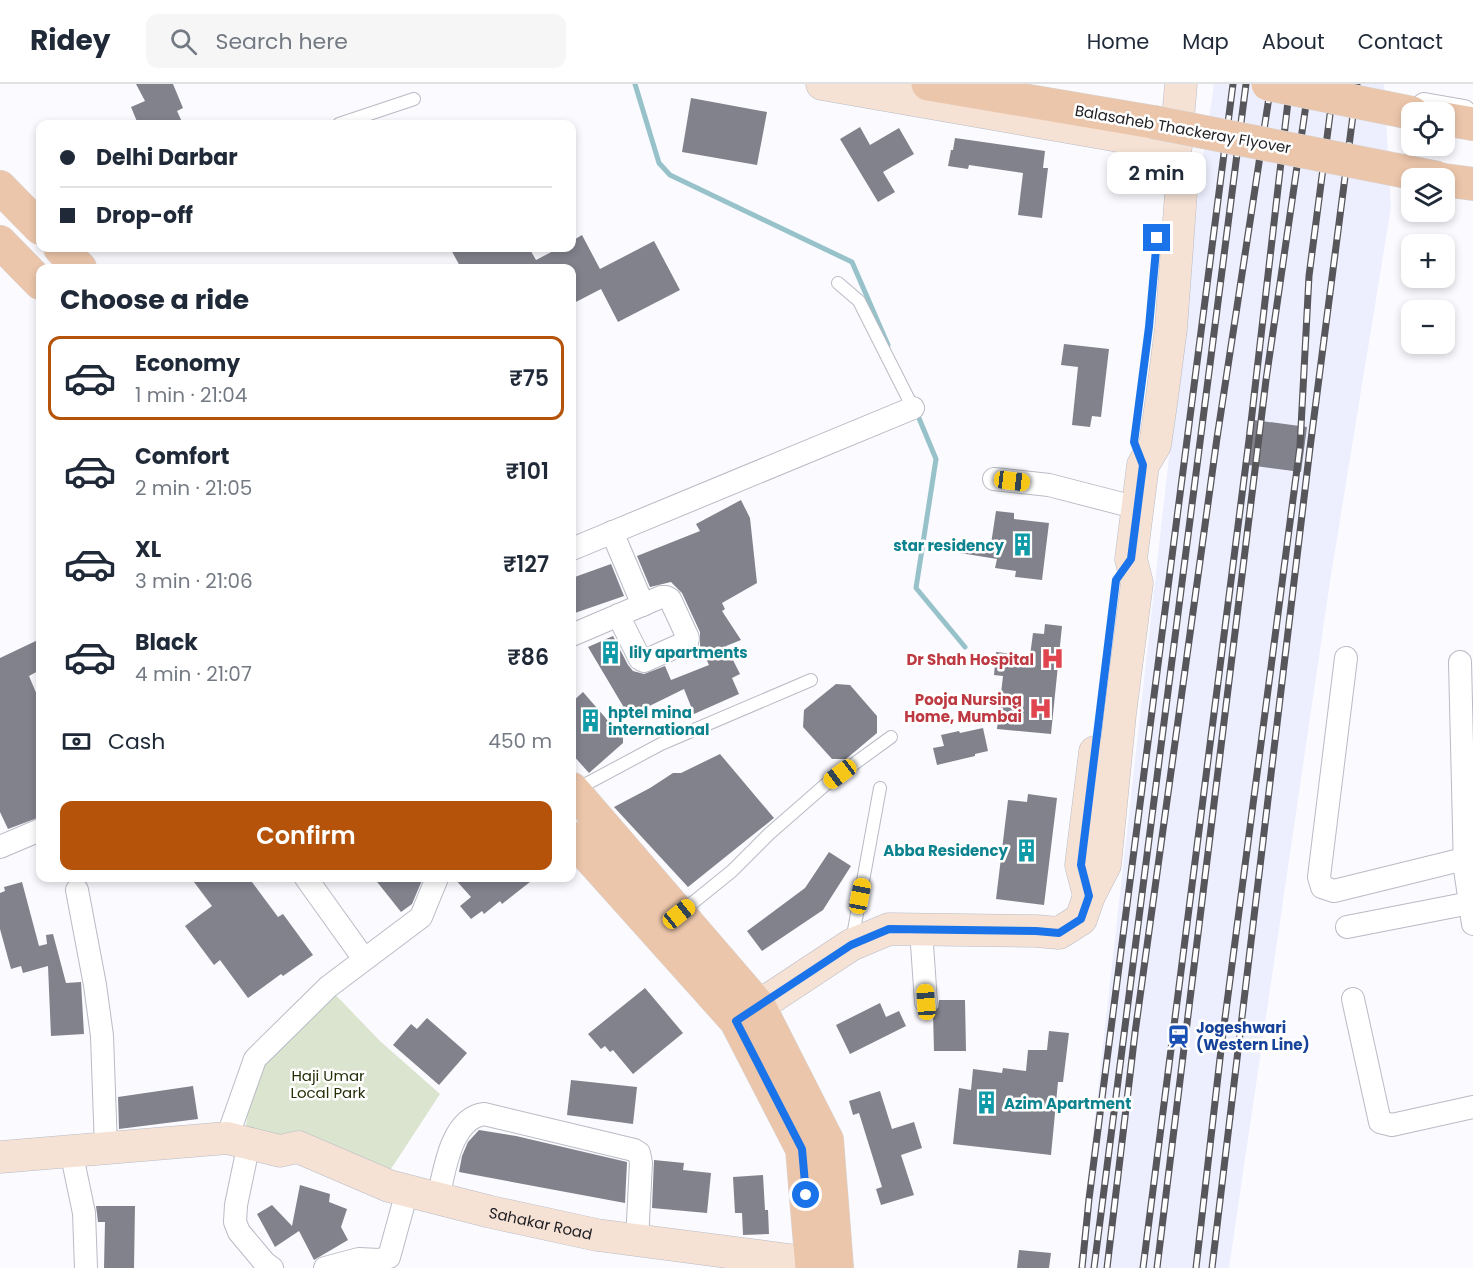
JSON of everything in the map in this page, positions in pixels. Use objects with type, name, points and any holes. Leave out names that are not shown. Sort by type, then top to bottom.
[{"type":"main road","name":"Balasaheb Thackeray Flyover","points":[[927,84],[1153,122],[1401,171]]},
{"type":"main road","points":[[1268,84],[1401,107]]},
{"type":"main road","points":[[1455,119],[1473,124]]},
{"type":"main road","points":[[1455,182],[1473,184]]},
{"type":"main road","points":[[0,187],[36,224]]},
{"type":"main road","points":[[5,254],[36,280]]},
{"type":"main road","points":[[576,795],[679,914],[748,1014],[802,1149],[820,1266]]},
{"type":"main road","points":[[576,842],[748,1014]]},
{"type":"street","points":[[822,84],[1171,160]]},
{"type":"street","points":[[748,1014],[851,945],[889,929],[1059,933],[1081,919],[1089,896],[1105,865],[1104,761],[1120,638],[1116,580],[1131,559],[1138,508],[1143,465],[1134,442],[1151,395],[1163,299],[1171,160],[1181,84]]},
{"type":"street","points":[[1455,112],[1473,112]]},
{"type":"street","points":[[576,547],[913,408]]},
{"type":"street","points":[[994,479],[1049,485],[1138,508]]},
{"type":"street","points":[[612,532],[643,605]]},
{"type":"street","points":[[576,632],[661,597],[666,597],[670,599],[687,634],[687,642],[644,661],[640,659],[618,615]]},
{"type":"street","points":[[1346,658],[1319,877],[1322,887],[1334,891],[1464,859]]},
{"type":"street","points":[[1347,927],[1471,914],[1464,859],[1460,662]]},
{"type":"street","points":[[0,847],[36,832]]},
{"type":"street","points":[[309,882],[364,959]]},
{"type":"street","points":[[272,1268],[264,1263],[239,1232],[235,1222],[238,1141],[255,1059],[328,987],[421,917],[434,882]]},
{"type":"street","points":[[77,890],[102,1036],[106,1148]]},
{"type":"street","points":[[921,930],[926,1002]]},
{"type":"street","points":[[1353,999],[1380,1122],[1392,1125],[1473,1107]]},
{"type":"street","points":[[438,1198],[450,1149],[458,1132],[470,1118],[484,1114],[639,1153],[642,1163],[636,1247]]},
{"type":"street","name":"Sahakar Road","points":[[0,1157],[106,1148],[238,1141],[280,1151],[298,1147],[389,1186],[438,1198],[490,1219],[585,1246],[636,1247],[820,1266]]},
{"type":"street","points":[[70,1151],[84,1212],[86,1268]]},
{"type":"street","name":"Sahakar Road","points":[[280,1151],[294,1166],[404,1206],[490,1219]]},
{"type":"street","points":[[325,1268],[359,1258],[379,1260],[389,1257],[404,1206]]},
{"type":"street","name":"Sahakar Road","points":[[636,1247],[713,1268]]},
{"type":"lane","points":[[351,120],[414,99]]},
{"type":"lane","points":[[838,283],[859,301],[913,408]]},
{"type":"lane","points":[[576,788],[661,744],[811,680]]},
{"type":"lane","points":[[679,914],[732,871],[769,834],[825,785],[891,737]]},
{"type":"lane","points":[[851,945],[880,788]]},
{"type":"shaded area","points":[[1214,84],[1384,84],[1391,207],[1331,575],[1229,1268],[1078,1268],[1201,172]]},
{"type":"green space","name":"Haji Umar Local Park","points":[[328,987],[380,1041],[440,1094],[391,1169],[245,1132],[255,1059]]},
{"type":"building","points":[[136,84],[173,84],[183,108],[177,111],[181,120],[136,120],[131,107],[145,101]]},
{"type":"building","points":[[691,98],[767,112],[757,165],[682,152]]},
{"type":"building","points":[[860,127],[870,145],[899,128],[914,154],[883,172],[895,192],[878,202],[840,139]]},
{"type":"building","points":[[955,138],[1045,151],[1043,168],[1048,168],[1042,218],[1018,215],[1023,173],[969,165],[968,169],[948,166]]},
{"type":"building","points":[[582,235],[600,269],[654,241],[680,290],[618,322],[601,289],[576,302],[576,264],[459,264],[452,252],[531,252],[536,260],[551,252],[576,252],[576,239]]},
{"type":"building","points":[[1064,344],[1109,349],[1101,417],[1092,416],[1090,427],[1072,425],[1078,367],[1061,365]]},
{"type":"building","points":[[1254,420],[1307,427],[1301,472],[1248,465]]},
{"type":"building","points":[[741,500],[750,518],[757,583],[722,603],[725,609],[722,611],[741,640],[726,646],[740,674],[732,678],[739,694],[694,714],[684,689],[629,716],[588,647],[613,636],[633,671],[644,674],[665,666],[671,680],[709,665],[700,646],[700,632],[682,593],[671,582],[650,587],[637,556],[700,531],[696,524]]},
{"type":"building","name":"star residency","points":[[996,511],[1014,513],[1014,519],[1049,523],[1042,580],[1015,577],[1016,571],[995,568],[997,559],[960,553],[961,544],[991,544]]},
{"type":"building","points":[[611,564],[624,596],[576,613],[576,577]]},
{"type":"building","points":[[1045,624],[1062,626],[1051,734],[997,729],[1003,676],[994,675],[996,652],[1030,656],[1033,633],[1044,634]]},
{"type":"building","points":[[36,641],[36,672],[29,676],[36,693],[36,818],[8,829],[0,812],[0,658]]},
{"type":"building","points":[[836,684],[850,685],[877,716],[877,733],[846,759],[832,759],[803,727],[804,710]]},
{"type":"building","name":"hptel mina international","points":[[583,692],[623,738],[623,743],[589,773],[576,758],[576,698]]},
{"type":"building","points":[[983,728],[988,751],[937,765],[933,748],[944,746],[941,735]]},
{"type":"building","points":[[720,754],[774,818],[688,887],[614,807],[673,773],[681,773]]},
{"type":"building","name":"Abba Residency","points":[[1028,794],[1057,798],[1044,905],[996,899],[1008,800],[1027,802]]},
{"type":"building","points":[[829,852],[851,866],[823,910],[762,951],[747,931],[805,888]]},
{"type":"building","points":[[22,882],[39,946],[47,944],[46,935],[53,934],[66,983],[81,982],[84,1034],[51,1036],[48,966],[23,973],[21,966],[11,969],[0,929],[0,893],[5,891],[4,887]]},
{"type":"building","points":[[194,882],[252,882],[278,917],[283,914],[313,955],[283,976],[281,974],[248,998],[220,960],[214,965],[185,926],[212,906]]},
{"type":"building","points":[[377,882],[421,882],[412,904],[401,912]]},
{"type":"building","points":[[458,882],[530,882],[502,904],[500,901],[484,914],[482,911],[471,919],[460,906],[471,897]]},
{"type":"building","points":[[645,988],[683,1033],[633,1074],[613,1050],[610,1052],[605,1046],[601,1049],[588,1034]]},
{"type":"building","points":[[939,1000],[965,1000],[966,1051],[934,1051],[933,1013],[938,1007]]},
{"type":"building","points":[[880,1003],[886,1017],[899,1011],[906,1026],[850,1054],[836,1025]]},
{"type":"building","points":[[427,1018],[467,1053],[439,1085],[393,1045],[411,1024],[417,1029]]},
{"type":"building","name":"Azim Apartment","points":[[1049,1031],[1069,1033],[1063,1082],[1058,1082],[1051,1155],[953,1144],[959,1088],[971,1090],[973,1069],[1002,1073],[1003,1068],[1026,1071],[1028,1050],[1047,1050]]},
{"type":"building","points":[[571,1080],[637,1087],[633,1124],[567,1115]]},
{"type":"building","points":[[193,1086],[198,1119],[119,1129],[118,1097]]},
{"type":"building","points":[[880,1091],[892,1129],[914,1122],[922,1148],[901,1155],[914,1195],[881,1205],[876,1189],[882,1187],[859,1113],[853,1115],[849,1101]]},
{"type":"building","points":[[479,1130],[516,1136],[627,1162],[625,1203],[459,1172],[468,1142]]},
{"type":"building","points":[[654,1160],[684,1163],[683,1170],[711,1173],[707,1213],[652,1208]]},
{"type":"building","points":[[763,1175],[769,1234],[743,1235],[742,1213],[735,1213],[733,1177]]},
{"type":"building","points":[[300,1185],[330,1194],[329,1202],[347,1209],[341,1227],[348,1240],[314,1260],[299,1231],[275,1247],[257,1214],[272,1205],[292,1226]]},
{"type":"building","points":[[96,1206],[135,1206],[134,1268],[104,1268],[105,1222],[98,1222]]},
{"type":"building","points":[[1019,1250],[1051,1253],[1049,1268],[1017,1268]]},
{"type":"waterway","points":[[635,84],[659,163],[670,175],[852,262],[888,345]]},
{"type":"waterway","points":[[916,411],[936,459],[916,588],[965,647]]},
{"type":"railway","points":[[1082,1268],[1233,84]]},
{"type":"railway","points":[[1094,1268],[1246,84]]},
{"type":"railway","points":[[1107,1268],[1135,1033],[1217,438],[1271,84]]},
{"type":"railway","points":[[1143,1268],[1249,440],[1290,84]]},
{"type":"railway","points":[[1157,1268],[1266,380],[1309,84]]},
{"type":"railway","points":[[1196,1268],[1222,1041],[1300,446],[1309,276],[1334,84]]},
{"type":"railway","points":[[1212,1268],[1310,448],[1357,84]]},
{"type":"place","name":"star residency","points":[[1022,545]]},
{"type":"place","name":"lily apartments","points":[[611,652]]},
{"type":"place","name":"Dr Shah Hospital","points":[[1052,659]]},
{"type":"place","name":"Pooja Nursing Home, Mumbai","points":[[1040,708]]},
{"type":"place","name":"hptel mina international","points":[[590,721]]},
{"type":"place","name":"Abba Residency","points":[[1026,850]]},
{"type":"place","name":"Jogeshwari (Western Line)","points":[[1178,1036]]},
{"type":"place","name":"Azim Apartment","points":[[986,1103]]},
{"type":"route","points":[[806,1195],[802,1149],[736,1021],[851,945],[889,929],[1059,933],[1081,919],[1089,896],[1081,865],[1116,580],[1131,559],[1143,465],[1134,442],[1149,327],[1157,238]]}]
